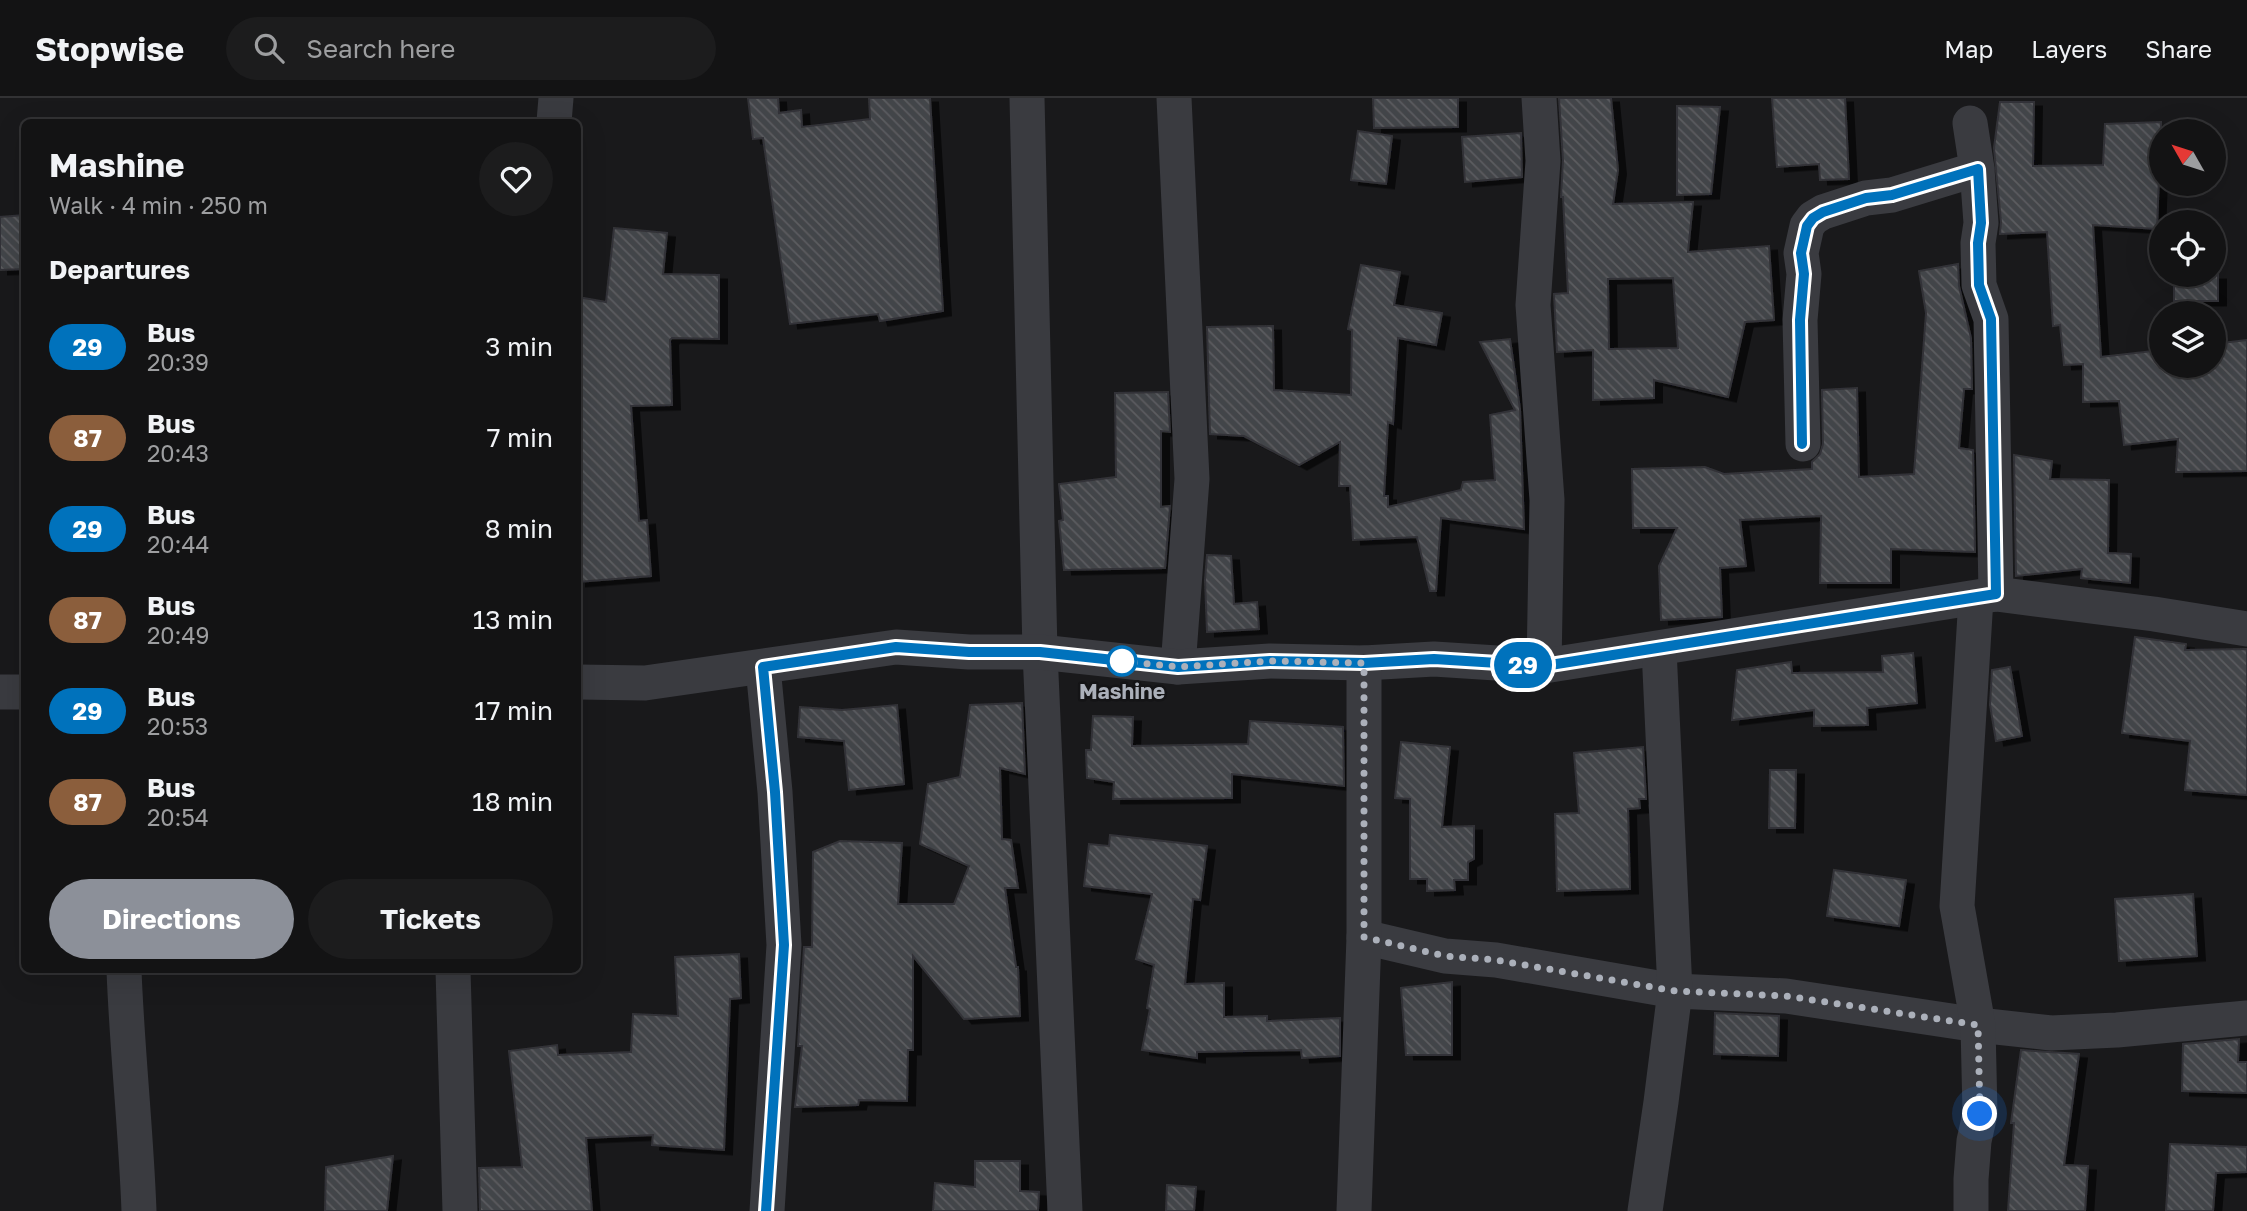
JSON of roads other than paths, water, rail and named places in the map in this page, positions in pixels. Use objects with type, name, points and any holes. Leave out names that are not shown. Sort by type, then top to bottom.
[{"type":"street","points":[[554,119],[556,98]]},
{"type":"street","points":[[1027,98],[1040,652],[1065,1211]]},
{"type":"street","points":[[1174,98],[1192,479],[1178,667]]},
{"type":"street","points":[[1539,98],[1543,161],[1533,305],[1547,500],[1544,666]]},
{"type":"street","points":[[1970,123],[1978,169],[1981,223],[1978,243],[1979,285],[1991,319],[1986,596],[1957,906],[1978,1025],[1980,1114],[1974,1141],[1971,1211]]},
{"type":"street","points":[[1802,444],[1800,320],[1804,274],[1801,253],[1807,226],[1823,212],[1978,169]]},
{"type":"street","points":[[581,682],[645,683],[896,647],[969,652],[1040,652],[1178,667],[1270,661],[1364,663],[1434,659],[1544,666],[1986,596],[2154,614],[2247,629]]},
{"type":"street","points":[[1645,1211],[1675,991],[1659,649]]},
{"type":"street","points":[[1354,1211],[1364,937],[1364,663]]},
{"type":"street","points":[[763,667],[775,792],[784,945],[766,1211]]},
{"type":"street","points":[[0,692],[21,692]]},
{"type":"street","points":[[1364,937],[1445,956],[1496,960],[1675,991],[1786,996],[1978,1025],[2051,1033],[2117,1030],[2247,1017]]},
{"type":"street","points":[[124,973],[126,1035],[136,1126],[139,1211]]},
{"type":"street","points":[[453,973],[460,1211]]},
{"type":"place","name":"Mashine","points":[[1122,661]]}]
